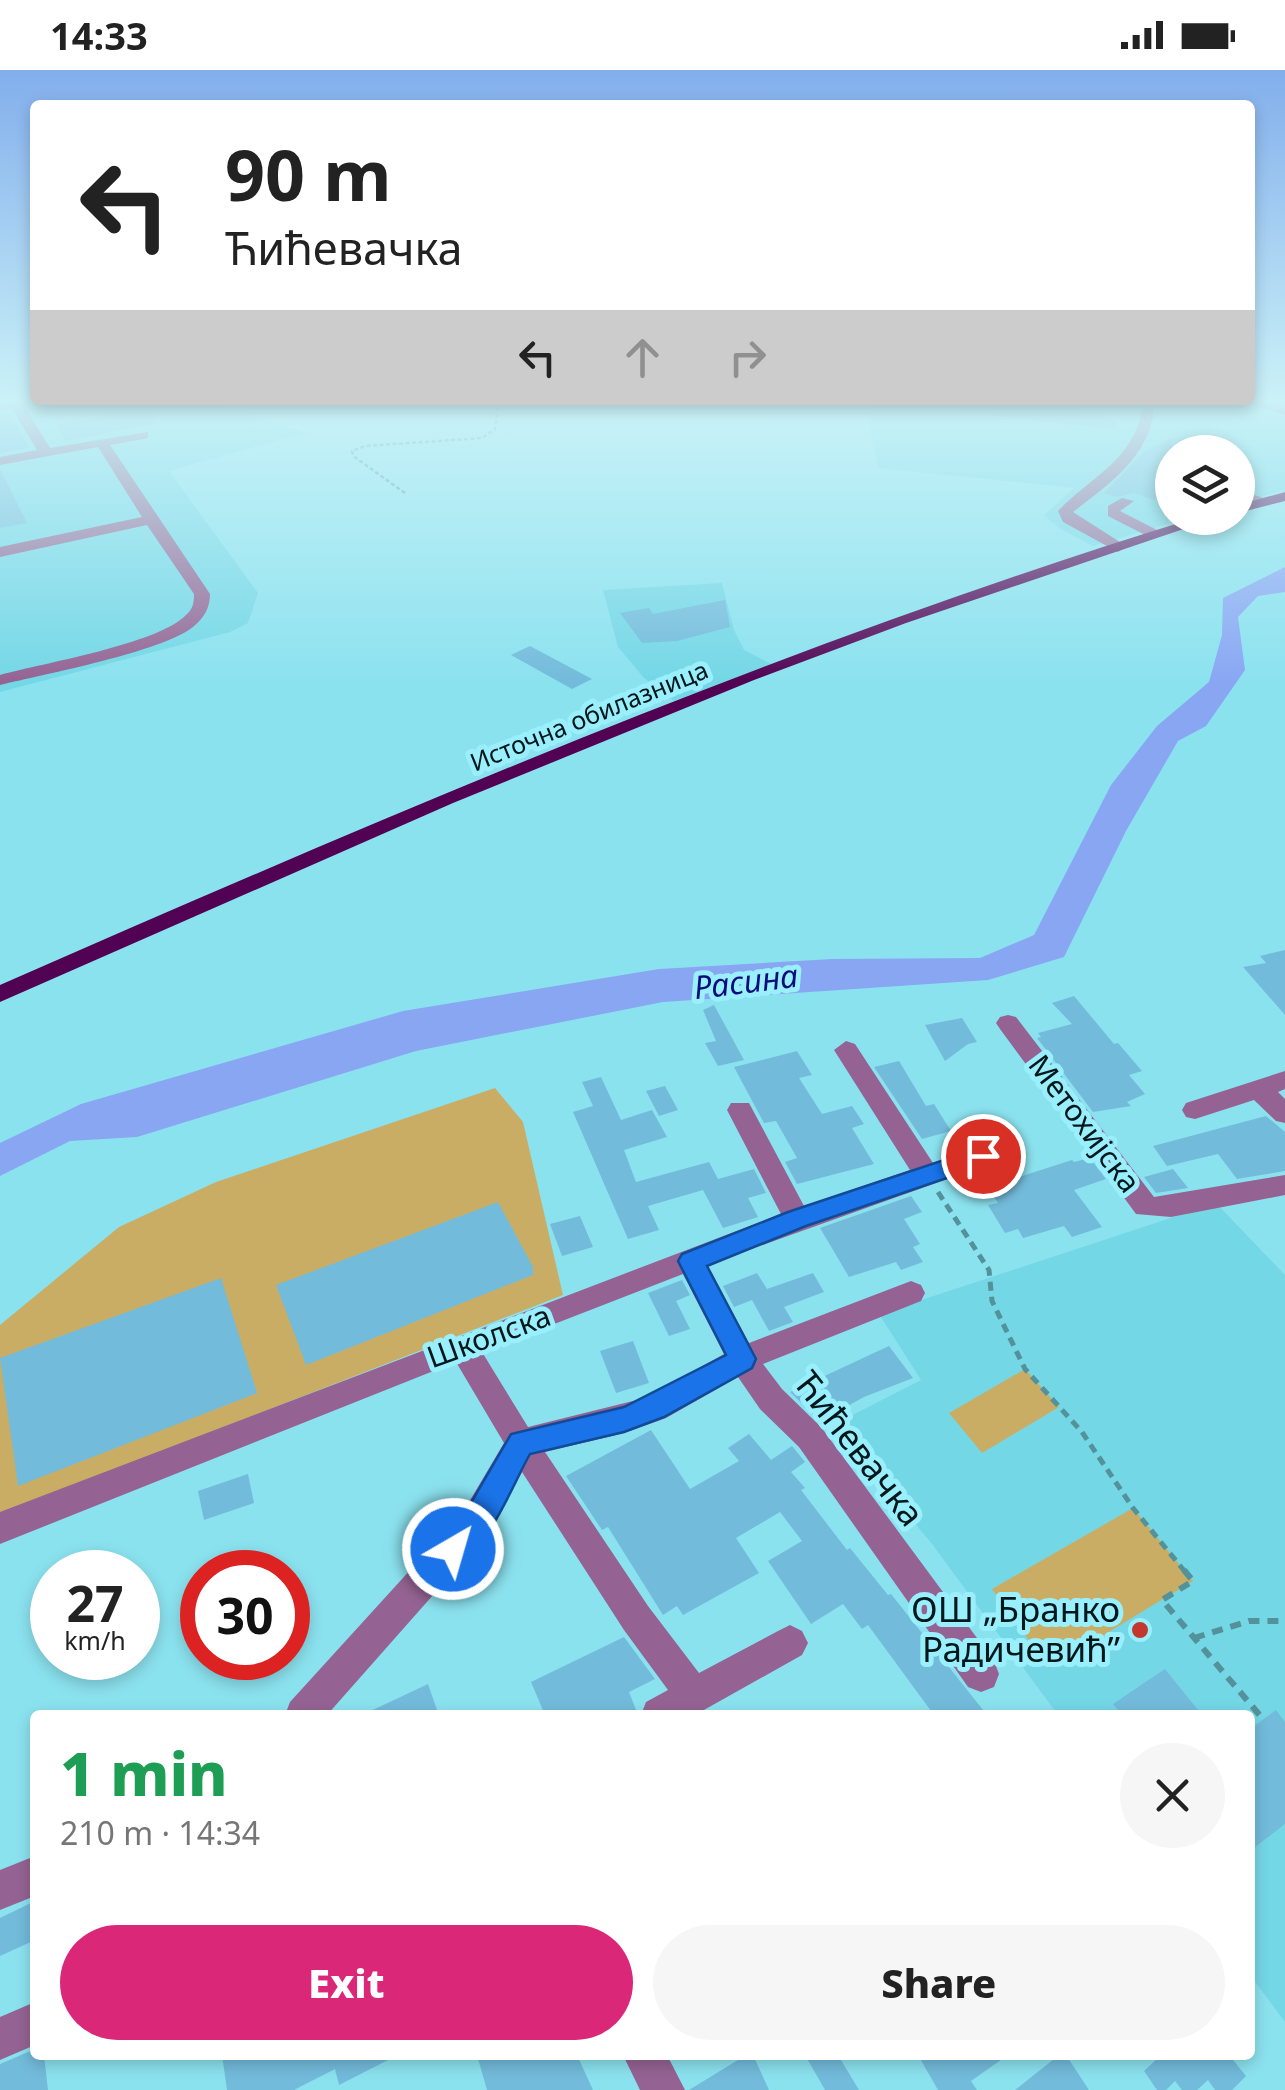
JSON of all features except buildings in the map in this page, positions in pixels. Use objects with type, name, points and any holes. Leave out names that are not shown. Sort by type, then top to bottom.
[{"type":"main road","points":[[1255,504],[1285,496]]},
{"type":"main road","name":"Источна обилазница","points":[[0,994],[349,840],[864,632],[1154,534]]},
{"type":"street","points":[[0,680],[159,638],[176,631],[198,613],[202,594],[133,493]]},
{"type":"street","points":[[1088,493],[1065,511],[1068,519],[1118,547]]},
{"type":"street","points":[[1255,500],[1262,502]]},
{"type":"street","points":[[1127,501],[1113,509],[1113,514],[1154,534]]},
{"type":"street","points":[[0,552],[150,520]]},
{"type":"street","name":"Метохијска","points":[[1008,1023],[1146,1206],[1158,1210],[1224,1193],[1285,1185]]},
{"type":"street","points":[[846,1050],[927,1175]]},
{"type":"street","points":[[1194,1110],[1285,1080]]},
{"type":"street","points":[[1260,1090],[1285,1114]]},
{"type":"street","points":[[740,1110],[797,1219]]},
{"type":"street","name":"Школска","points":[[0,1528],[797,1219],[983,1156]]},
{"type":"street","name":"Ћићевачка","points":[[691,1261],[742,1359],[771,1398],[810,1437],[981,1674]]},
{"type":"street","points":[[307,1710],[475,1523],[521,1443],[624,1419],[654,1408],[742,1359],[911,1293]]},
{"type":"street","points":[[462,1346],[636,1618],[694,1696]]},
{"type":"street","points":[[669,1710],[790,1643]]},
{"type":"street","points":[[0,1890],[30,1878]]},
{"type":"street","points":[[0,2040],[30,2025]]},
{"type":"street","points":[[647,2060],[663,2090]]},
{"type":"path","points":[[927,1175],[989,1270],[992,1301],[1024,1369],[1082,1432],[1133,1508],[1193,1581],[1162,1600],[1255,1710]]},
{"type":"path","points":[[1194,1638],[1249,1621],[1285,1621]]},
{"type":"path","points":[[1255,1710],[1263,1720]]},
{"type":"shaded area","points":[[0,493],[185,493],[258,593],[248,623],[230,632],[0,692]]},
{"type":"shaded area","points":[[1068,493],[1155,493],[1155,528],[1093,546],[1044,515]]},
{"type":"shaded area","points":[[722,583],[734,630],[744,650],[771,664],[674,701],[644,678],[618,647],[603,590]]},
{"type":"shaded area","points":[[495,1088],[523,1122],[563,1295],[0,1514],[0,1325],[119,1227],[216,1182]]},
{"type":"shaded area","name":"ОШ „Бранко Радичевић”","points":[[1216,1203],[1285,1275],[1285,2022],[1255,1982],[1255,1710],[1054,1710],[932,1544],[833,1425],[921,1380],[879,1314]]},
{"type":"shaded area","points":[[1025,1369],[1059,1407],[982,1453],[949,1413]]},
{"type":"shaded area","points":[[1133,1508],[1193,1581],[1049,1668],[992,1589]]},
{"type":"water","name":"Расина","points":[[1285,567],[1285,592],[1258,596],[1238,617],[1245,670],[1206,726],[1178,741],[1126,831],[1064,957],[988,980],[663,1002],[416,1051],[137,1137],[70,1141],[0,1176],[0,1143],[81,1104],[403,1011],[659,969],[832,959],[980,958],[1034,935],[1111,785],[1157,726],[1209,682],[1222,635],[1223,598]]},
{"type":"place","name":"ОШ „Бранко Радичевић”","points":[[1140,1630]]},
{"type":"route","points":[[453,1549],[475,1523],[521,1443],[624,1419],[654,1408],[742,1359],[691,1261],[797,1219],[983,1156]]}]
